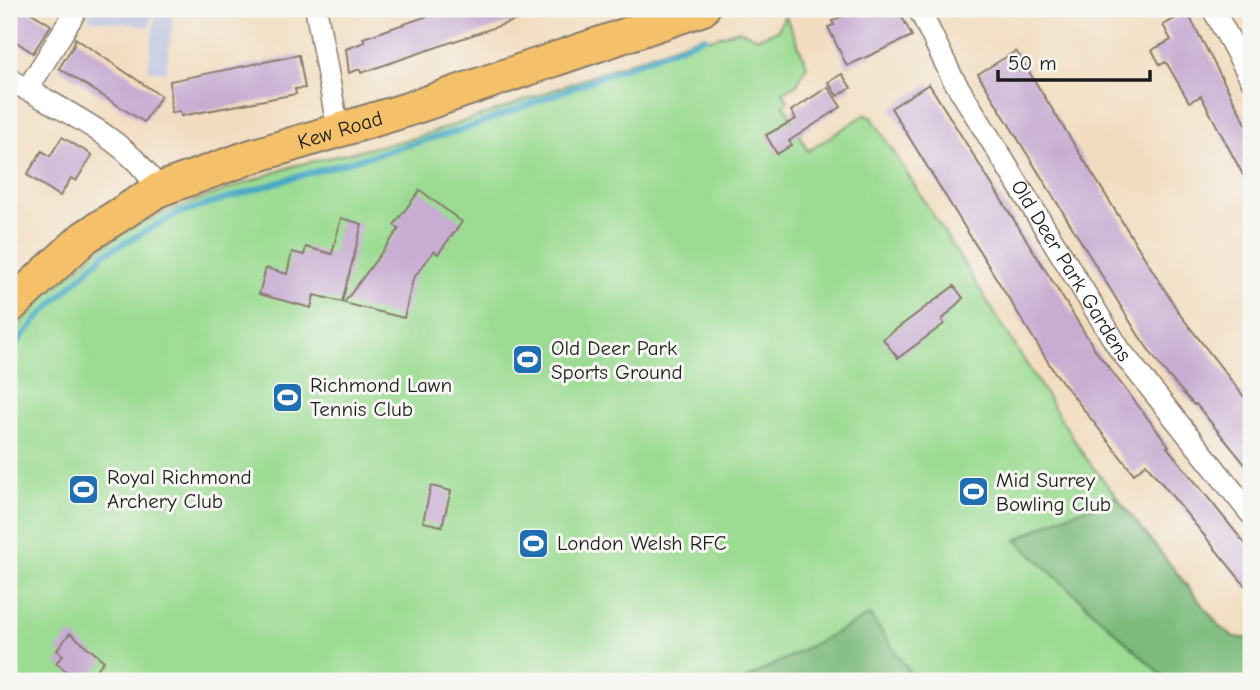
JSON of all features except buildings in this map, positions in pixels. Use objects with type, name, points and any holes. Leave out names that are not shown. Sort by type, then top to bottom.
[{"type":"main road","name":"Kew Road","points":[[9,307],[85,237],[158,190],[702,9]]},
{"type":"street","points":[[77,9],[18,85],[123,149],[147,172],[158,190]]},
{"type":"street","points":[[316,9],[335,113],[343,128]]},
{"type":"street","name":"Old Deer Park Gardens","points":[[919,9],[953,77],[1120,350],[1251,514]]},
{"type":"street","points":[[1213,9],[1251,79]]},
{"type":"shaded area","points":[[91,9],[152,11],[150,27],[89,19]]},
{"type":"shaded area","points":[[155,15],[173,17],[166,72],[148,70]]},
{"type":"green space","name":"Old Deer Park Sports Ground","points":[[785,15],[807,65],[797,84],[783,92],[788,101],[784,104],[808,151],[866,114],[871,116],[1085,457],[1220,627],[1234,637],[1251,639],[1251,681],[9,681],[9,337],[50,292],[97,251],[135,226],[168,211],[293,166],[414,138],[701,36],[711,39],[739,30],[758,38],[778,30]]},
{"type":"green space","points":[[1116,497],[1220,627],[1234,637],[1251,639],[1251,681],[1167,680],[1016,540],[1059,518]]},
{"type":"green space","points":[[870,615],[916,681],[742,681]]},
{"type":"waterway","points":[[9,352],[39,317],[104,254],[177,214],[468,128],[705,37]]},
{"type":"place","name":"Old Deer Park Sports Ground","points":[[528,360]]},
{"type":"place","name":"Richmond Lawn Tennis Club","points":[[287,397]]},
{"type":"place","name":"Royal Richmond Archery Club","points":[[84,489]]},
{"type":"place","name":"Mid Surrey Bowling Club","points":[[973,492]]},
{"type":"place","name":"London Welsh RFC","points":[[534,543]]}]
